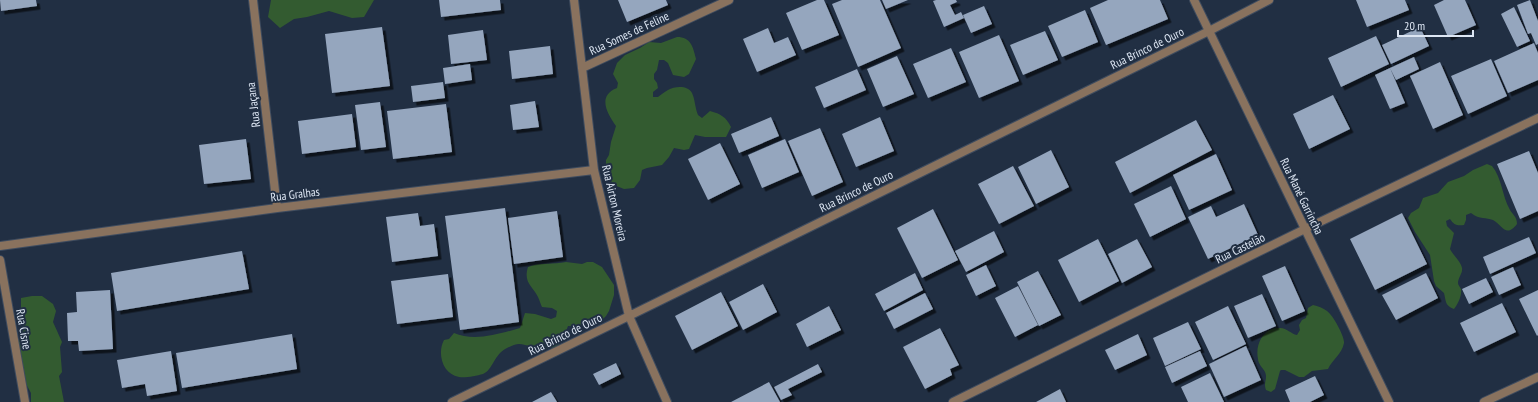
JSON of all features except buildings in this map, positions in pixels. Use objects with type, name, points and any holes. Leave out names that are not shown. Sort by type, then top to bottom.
[{"type":"street","name":"Rua Jaçana","points":[[253,0],[277,208]]},
{"type":"street","name":"Rua Airton Moreira","points":[[574,0],[594,170],[629,316],[667,402]]},
{"type":"street","name":"Rua Somes de Feline","points":[[582,68],[729,0]]},
{"type":"street","name":"Rua Mané Garrincha","points":[[1194,0],[1389,402]]},
{"type":"street","name":"Rua Brinco de Ouro","points":[[452,402],[1209,31],[1269,0]]},
{"type":"street","name":"Rua Castelão","points":[[953,402],[1305,229],[1538,118]]},
{"type":"street","name":"Rua Gralhas","points":[[0,246],[277,208],[594,170]]},
{"type":"street","name":"Rua Cisne","points":[[0,260],[24,402]]},
{"type":"street","points":[[1484,402],[1538,377]]},
{"type":"green space","points":[[271,0],[374,0],[364,17],[352,18],[329,11],[294,19],[280,28],[268,17]]},
{"type":"green space","points":[[677,37],[682,37],[691,44],[696,59],[689,74],[684,77],[673,75],[668,63],[664,60],[659,60],[657,70],[654,74],[654,79],[658,88],[653,92],[653,97],[658,97],[674,88],[684,87],[690,90],[693,95],[698,115],[702,118],[710,111],[717,113],[725,118],[731,127],[726,137],[705,137],[695,135],[689,149],[684,150],[674,148],[662,165],[642,170],[640,180],[634,188],[624,189],[614,185],[611,181],[609,170],[606,166],[606,160],[609,155],[616,126],[607,110],[606,105],[607,95],[617,88],[618,83],[613,74],[617,63],[625,55],[649,42],[661,43]]},
{"type":"green space","points":[[1487,164],[1492,166],[1498,176],[1507,205],[1516,218],[1517,224],[1510,230],[1505,230],[1493,220],[1480,218],[1471,213],[1466,215],[1464,225],[1456,225],[1450,219],[1446,221],[1447,226],[1454,233],[1450,249],[1462,268],[1458,283],[1461,289],[1461,294],[1454,309],[1447,305],[1444,293],[1436,286],[1430,255],[1408,218],[1411,213],[1419,208],[1423,198],[1438,193],[1448,182],[1464,176]]},
{"type":"green space","points":[[566,262],[582,264],[593,262],[602,267],[614,285],[614,295],[609,311],[598,324],[588,327],[568,326],[560,343],[551,348],[540,348],[519,344],[510,347],[499,354],[489,369],[483,374],[471,377],[459,377],[448,372],[442,362],[441,351],[444,340],[449,339],[454,333],[462,336],[478,337],[495,335],[520,328],[525,313],[535,314],[551,319],[556,317],[557,311],[552,308],[542,307],[536,293],[529,284],[527,272],[528,267],[532,265]]},
{"type":"green space","points":[[42,296],[53,304],[56,311],[53,322],[62,342],[60,347],[62,372],[59,376],[64,402],[31,402],[31,393],[25,382],[23,368],[16,350],[25,319],[21,309],[21,298]]},
{"type":"green space","points":[[1313,305],[1327,311],[1335,321],[1344,340],[1343,347],[1328,369],[1312,371],[1304,377],[1299,377],[1285,370],[1281,370],[1275,389],[1271,392],[1266,390],[1266,374],[1258,361],[1257,353],[1259,343],[1265,334],[1274,329],[1285,329],[1297,335],[1300,330],[1299,325],[1302,320],[1306,318],[1308,308]]}]
